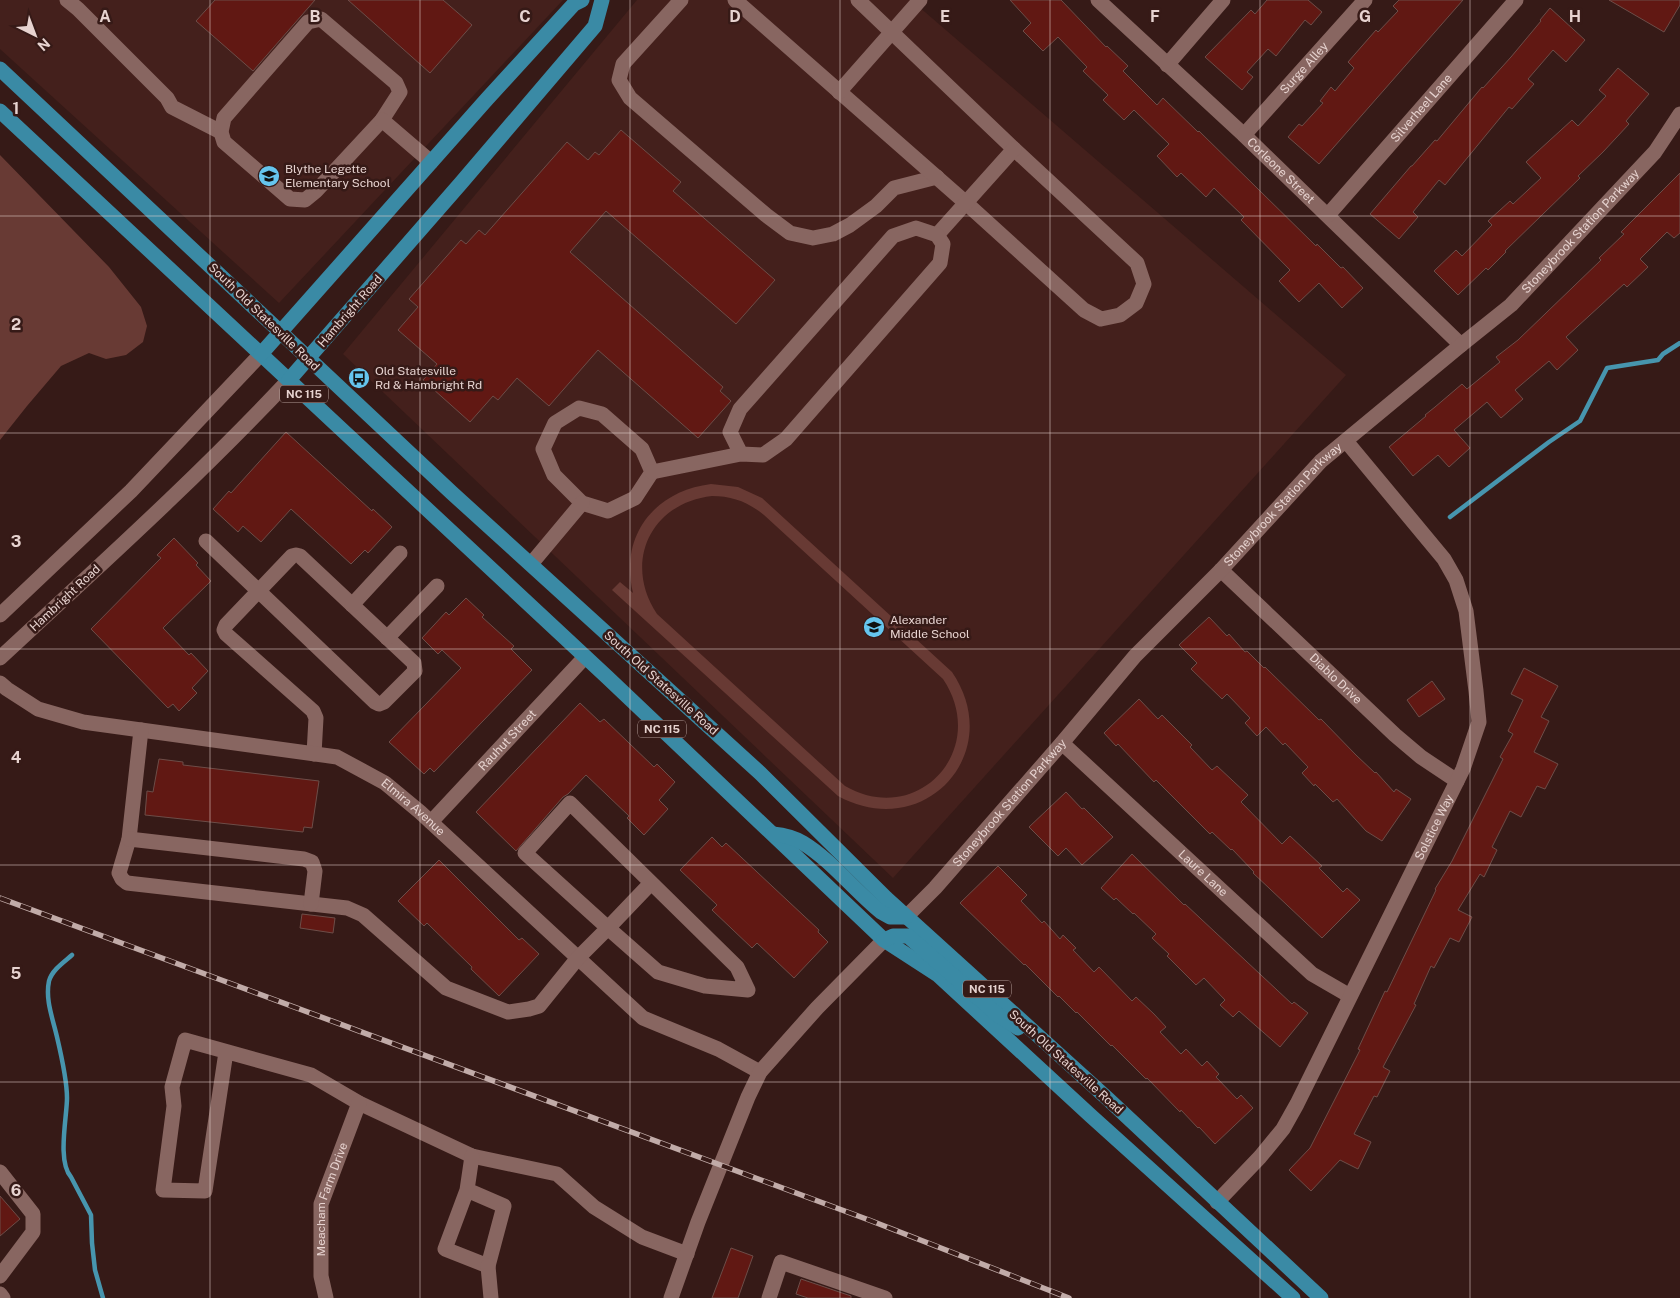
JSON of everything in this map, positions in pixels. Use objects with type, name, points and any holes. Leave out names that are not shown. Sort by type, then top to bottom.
[{"type":"main road","points":[[262,354],[431,162],[574,4],[582,0]]},
{"type":"main road","name":"Hambright Road","points":[[289,380],[595,26],[602,0]]},
{"type":"main road","name":"South Old Statesville Road","points":[[0,69],[308,359],[760,773],[906,917],[1056,1052],[1321,1298]]},
{"type":"main road","name":"South Old Statesville Road","points":[[0,110],[585,657],[884,940],[938,975],[1293,1298]]},
{"type":"main road","points":[[772,833],[790,836],[803,843],[881,912],[890,917],[906,917]]},
{"type":"main road","points":[[884,940],[893,936],[908,936],[999,1016],[1056,1052]]},
{"type":"street","points":[[681,0],[623,64],[619,80],[630,98],[790,233],[813,238],[833,234],[850,225],[876,206],[894,188],[937,178]]},
{"type":"street","points":[[735,0],[966,203],[1084,310],[1101,319],[1120,315],[1136,303],[1144,284],[1137,263],[858,0]]},
{"type":"street","points":[[839,92],[920,0]]},
{"type":"street","name":"Corleone Street","points":[[1098,0],[1328,215],[1461,345]]},
{"type":"street","points":[[1167,66],[1223,0]]},
{"type":"street","name":"Surge Alley","points":[[1244,136],[1365,0]]},
{"type":"street","name":"Silverheel Lane","points":[[1328,215],[1516,0]]},
{"type":"street","points":[[77,3],[167,98],[172,107],[221,132]]},
{"type":"street","points":[[321,19],[396,83],[400,92],[382,120],[316,191],[305,200],[290,199],[224,142],[221,132],[224,118],[308,22],[321,19]]},
{"type":"street","name":"Stoneybrook Station Parkway","points":[[906,917],[935,888],[1062,743],[1135,656],[1220,570],[1321,461],[1461,345],[1512,306],[1655,152],[1680,114]]},
{"type":"street","points":[[382,120],[431,162]]},
{"type":"street","points":[[937,235],[1014,149]]},
{"type":"street","points":[[652,472],[642,449],[602,414],[579,408],[555,423],[543,449],[554,475],[582,503],[608,511],[635,498],[652,472],[741,454],[763,455],[786,439],[940,263],[943,244],[937,235],[916,228],[893,236],[886,243],[740,410],[730,432],[741,454]]},
{"type":"street","points":[[0,615],[131,492],[262,354]]},
{"type":"street","name":"Hambright Road","points":[[0,658],[186,485],[289,380]]},
{"type":"street","name":"Solstice Way","points":[[1217,1202],[1260,1157],[1282,1129],[1297,1104],[1457,781],[1479,722],[1466,611],[1456,580],[1444,559],[1346,441]]},
{"type":"street","points":[[531,564],[582,503]]},
{"type":"street","points":[[206,540],[257,591],[379,704],[384,702],[415,671],[414,663],[300,556],[296,554],[292,556],[257,591],[226,624],[224,630],[226,634],[313,711],[317,726],[314,754]]},
{"type":"street","points":[[352,605],[400,553]]},
{"type":"street","name":"Diablo Drive","points":[[1220,570],[1395,735],[1421,757],[1457,781]]},
{"type":"street","points":[[387,638],[437,586]]},
{"type":"street","name":"Rauhut Street","points":[[431,822],[585,657]]},
{"type":"street","name":"Elmira Avenue","points":[[0,682],[7,689],[38,709],[83,722],[337,757],[385,783],[431,822],[643,1018],[718,1049],[760,1072]]},
{"type":"street","points":[[141,730],[129,839],[119,873],[126,883],[347,908],[363,915],[446,988],[508,1012],[538,1006],[578,959],[651,883]]},
{"type":"street","name":"Laure Lane","points":[[1062,743],[1312,974],[1350,996]]},
{"type":"street","points":[[570,803],[737,967],[748,990],[705,986],[658,972],[608,928],[525,853],[570,803]]},
{"type":"street","points":[[129,839],[304,859],[312,862],[315,871],[311,904]]},
{"type":"street","points":[[671,1298],[698,1222],[748,1097],[760,1072],[817,1008],[884,940]]},
{"type":"street","points":[[226,1052],[205,1191],[163,1190],[174,1106],[172,1087],[185,1040],[311,1075],[359,1103],[472,1156],[557,1174],[594,1207],[642,1237],[687,1254]]},
{"type":"street","name":"Meacham Farm Drive","points":[[326,1298],[321,1276],[321,1204],[359,1103]]},
{"type":"street","points":[[472,1156],[467,1190],[445,1249],[488,1266]]},
{"type":"street","points":[[0,1172],[33,1214],[33,1232],[0,1276]]},
{"type":"street","points":[[467,1190],[504,1206],[488,1266],[491,1298]]},
{"type":"street","points":[[769,1298],[781,1262],[885,1298]]},
{"type":"street","points":[[0,1294],[3,1298]]},
{"type":"shaded area","name":"Blythe Legette Elementary School","points":[[0,0],[563,0],[279,303],[0,49]]},
{"type":"shaded area","name":"Alexander Middle School","points":[[637,0],[911,0],[1346,375],[893,878],[343,354]]},
{"type":"shaded area","points":[[0,155],[109,267],[141,307],[147,326],[143,342],[126,355],[106,359],[89,353],[61,366],[0,440]]},
{"type":"shaded area","points":[[711,484],[738,487],[762,498],[952,672],[966,703],[969,732],[963,759],[948,782],[926,799],[900,808],[870,807],[838,796],[612,590],[620,582],[633,593],[630,572],[631,552],[637,535],[646,519],[658,506],[673,496],[691,488]],"holes":[[[719,496],[740,501],[764,515],[943,679],[955,705],[958,731],[952,755],[939,774],[920,789],[898,797],[872,796],[845,786],[657,614],[647,595],[643,575],[643,556],[648,538],[658,523],[672,510],[690,501]]]},
{"type":"building","points":[[215,0],[315,0],[253,71],[196,21]]},
{"type":"building","points":[[348,0],[443,0],[472,25],[430,73]]},
{"type":"building","points":[[1010,0],[1061,0],[1106,47],[1128,66],[1123,71],[1157,105],[1163,98],[1316,246],[1317,244],[1341,268],[1343,267],[1363,288],[1342,308],[1319,283],[1299,302],[1279,281],[1290,270],[1241,220],[1244,217],[1214,188],[1206,197],[1181,173],[1177,177],[1157,156],[1169,144],[1134,110],[1124,120],[1103,100],[1108,95],[1083,71],[1087,67],[1058,37],[1043,51],[1023,31],[1031,23]]},
{"type":"building","points":[[1267,0],[1308,0],[1322,12],[1311,25],[1305,20],[1276,56],[1268,49],[1247,72],[1253,77],[1242,90],[1205,57],[1251,10],[1255,14]]},
{"type":"building","points":[[1399,0],[1463,0],[1319,164],[1288,137],[1299,124],[1302,126],[1323,103],[1320,101],[1331,87],[1335,91],[1354,68],[1348,62],[1376,30],[1378,32],[1398,11],[1393,6]]},
{"type":"building","points":[[1609,0],[1680,0],[1680,5],[1664,32]]},
{"type":"building","points":[[1550,8],[1585,40],[1566,62],[1553,50],[1528,79],[1534,84],[1512,109],[1509,107],[1445,185],[1439,180],[1413,212],[1418,217],[1399,239],[1370,214],[1411,166],[1435,140],[1437,141],[1482,87],[1511,57]]},
{"type":"building","points":[[1618,68],[1649,94],[1626,121],[1629,124],[1578,176],[1580,178],[1488,270],[1486,268],[1458,295],[1434,271],[1456,250],[1462,256],[1492,225],[1488,221],[1510,201],[1513,204],[1541,178],[1526,162],[1572,120],[1578,126],[1606,96],[1599,90]]},
{"type":"building","points":[[621,130],[681,182],[673,191],[775,280],[736,324],[606,211],[570,252],[723,387],[720,391],[731,401],[698,438],[598,350],[549,406],[517,378],[498,400],[493,396],[470,422],[423,380],[437,364],[398,330],[418,307],[409,299],[461,240],[466,244],[479,230],[485,235],[567,142],[588,160],[595,152],[599,155]]},
{"type":"building","points":[[1680,173],[1680,233],[1674,238],[1667,232],[1640,259],[1648,267],[1627,287],[1624,284],[1566,337],[1578,350],[1557,370],[1549,361],[1515,390],[1523,399],[1501,418],[1487,402],[1454,430],[1470,448],[1449,467],[1438,455],[1413,476],[1389,447],[1462,384],[1467,389],[1500,362],[1496,357],[1518,340],[1601,260],[1599,258],[1624,234],[1621,232]]},
{"type":"building","points":[[286,432],[392,527],[368,553],[365,550],[351,564],[291,509],[261,542],[243,526],[238,532],[213,509],[229,491],[231,493]]},
{"type":"building","points":[[174,538],[198,563],[196,565],[211,581],[163,628],[189,655],[191,653],[208,671],[192,688],[197,693],[179,711],[173,704],[168,708],[91,629],[161,558],[157,555]]},
{"type":"building","points":[[466,598],[484,615],[482,617],[514,646],[511,649],[532,670],[434,772],[430,768],[424,774],[389,742],[461,668],[442,650],[438,654],[422,638],[446,612],[449,615]]},
{"type":"building","points":[[1209,617],[1227,636],[1229,634],[1245,652],[1247,651],[1265,667],[1319,720],[1321,719],[1394,792],[1396,789],[1411,799],[1382,841],[1366,831],[1337,799],[1333,802],[1315,784],[1314,786],[1302,773],[1308,767],[1285,743],[1283,745],[1266,727],[1257,736],[1245,723],[1250,718],[1227,694],[1222,699],[1191,669],[1197,663],[1179,645]]},
{"type":"building","points":[[1524,668],[1558,686],[1541,717],[1549,721],[1534,752],[1558,764],[1545,789],[1537,786],[1521,817],[1510,811],[1492,847],[1497,850],[1484,877],[1480,874],[1458,910],[1472,917],[1459,942],[1450,938],[1434,968],[1431,966],[1414,1004],[1416,1005],[1383,1067],[1390,1071],[1377,1097],[1374,1096],[1354,1134],[1371,1142],[1358,1169],[1340,1160],[1311,1191],[1289,1170],[1310,1148],[1360,1050],[1358,1049],[1385,991],[1387,992],[1435,889],[1452,861],[1503,759],[1500,757],[1513,734],[1508,731],[1523,700],[1511,694]]},
{"type":"building","points":[[1432,681],[1445,699],[1419,717],[1407,700]]},
{"type":"building","points":[[1139,699],[1158,719],[1162,715],[1192,745],[1190,747],[1212,770],[1217,766],[1248,795],[1241,802],[1282,844],[1290,836],[1322,866],[1319,868],[1343,892],[1347,888],[1360,900],[1322,938],[1253,873],[1232,849],[1212,832],[1210,834],[1156,780],[1154,782],[1118,744],[1116,746],[1104,733]]},
{"type":"building","points":[[580,703],[600,722],[604,719],[654,767],[657,764],[675,782],[659,800],[668,809],[644,835],[627,818],[629,816],[586,775],[563,797],[516,851],[476,812]]},
{"type":"building","points":[[159,759],[183,762],[183,765],[319,781],[312,828],[304,827],[303,832],[145,815],[147,791],[153,792]]},
{"type":"building","points":[[1066,792],[1113,837],[1082,865],[1066,848],[1058,856],[1029,827]]},
{"type":"building","points":[[712,837],[722,847],[726,843],[819,930],[818,932],[828,942],[794,978],[757,943],[752,948],[712,910],[717,905],[680,870]]},
{"type":"building","points":[[1132,854],[1184,905],[1292,1004],[1294,1002],[1308,1013],[1280,1047],[1239,1011],[1233,1017],[1220,1005],[1225,1000],[1204,978],[1196,985],[1152,938],[1156,934],[1134,913],[1116,898],[1114,900],[1101,888]]},
{"type":"building","points":[[439,860],[519,940],[522,938],[539,954],[499,996],[427,923],[424,926],[398,901]]},
{"type":"building","points":[[998,866],[1027,895],[1021,901],[1042,923],[1044,921],[1060,939],[1063,935],[1076,948],[1073,950],[1094,972],[1099,967],[1132,1001],[1136,997],[1166,1027],[1160,1032],[1181,1054],[1186,1049],[1202,1066],[1207,1061],[1219,1074],[1216,1077],[1237,1099],[1241,1095],[1253,1108],[1215,1144],[960,903]]},
{"type":"building","points":[[302,914],[335,918],[333,933],[300,928]]},
{"type":"building","points":[[0,1196],[20,1219],[0,1236]]},
{"type":"building","points":[[731,1248],[753,1256],[738,1298],[712,1298]]},
{"type":"building","points":[[801,1279],[851,1296],[851,1298],[808,1298],[796,1294]]},
{"type":"waterway","points":[[1450,517],[1549,442],[1580,421],[1607,368],[1658,360],[1663,354],[1680,343]]},
{"type":"waterway","points":[[72,955],[53,973],[49,981],[48,995],[66,1084],[64,1161],[91,1215],[95,1270],[103,1298]]},
{"type":"railway","points":[[0,898],[869,1220],[1069,1298]]},
{"type":"place","name":"Blythe Legette Elementary School","points":[[269,176]]},
{"type":"place","name":"Old Statesville Rd & Hambright Rd","points":[[359,378]]},
{"type":"place","name":"Alexander Middle School","points":[[874,627]]}]
